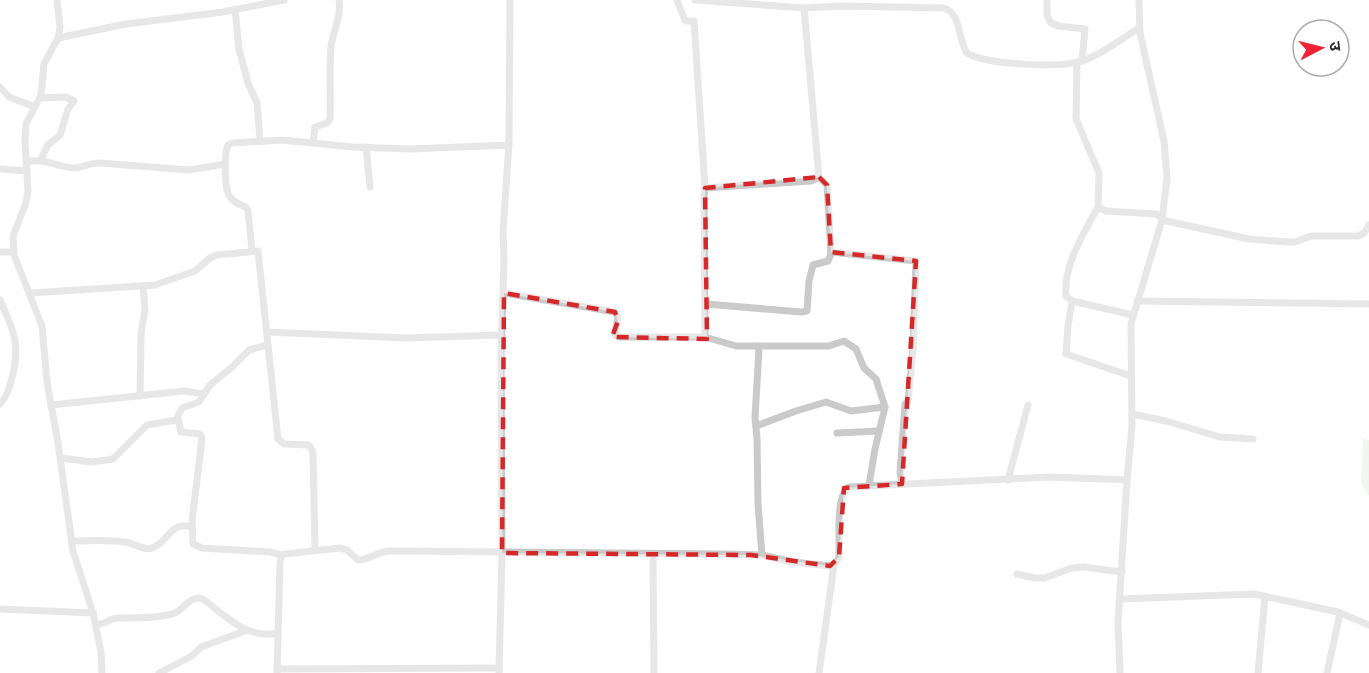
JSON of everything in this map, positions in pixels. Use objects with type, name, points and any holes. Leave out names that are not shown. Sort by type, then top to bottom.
[{"type":"street","points":[[57,0],[60,27],[58,38],[44,64],[40,98],[26,124],[27,196],[13,236],[13,252],[42,326],[47,382],[61,458],[75,562],[96,624],[102,673]]},
{"type":"street","points":[[58,38],[136,23],[284,0]]},
{"type":"street","points":[[314,143],[315,127],[327,123],[330,119],[331,51],[336,20],[340,11],[339,0]]},
{"type":"street","points":[[282,555],[277,671],[499,671],[502,553],[503,231],[508,145],[510,0]]},
{"type":"street","points":[[677,0],[685,21],[694,21],[705,188],[705,337]]},
{"type":"street","points":[[695,0],[804,8],[842,6],[944,8],[954,14],[964,50],[970,56],[1017,64],[1080,62],[1105,50],[1139,28]]},
{"type":"street","points":[[1047,0],[1047,15],[1050,22],[1058,26],[1085,29],[1076,119],[1099,173],[1098,207],[1078,244],[1069,269],[1066,296],[1072,301],[1133,315]]},
{"type":"street","points":[[1119,673],[1120,600],[1132,414],[1133,315],[1162,219],[1166,187],[1166,158],[1139,28],[1139,0]]},
{"type":"street","points":[[706,304],[805,312],[813,265],[828,261],[831,252],[827,185],[819,177],[804,8]]},
{"type":"street","points":[[235,9],[239,49],[248,83],[257,103],[260,140]]},
{"type":"street","points":[[0,87],[9,97],[35,107]]},
{"type":"street","points":[[40,98],[66,97],[74,101],[66,111],[60,135],[47,146],[41,160]]},
{"type":"street","points":[[252,250],[248,210],[234,202],[228,194],[225,164],[228,145],[260,140],[410,149],[508,145]]},
{"type":"street","points":[[366,147],[370,188]]},
{"type":"street","points":[[26,162],[41,160],[77,168],[92,162],[100,162],[189,171],[225,164]]},
{"type":"street","points":[[0,169],[27,171]]},
{"type":"street","points":[[705,188],[812,181],[819,177]]},
{"type":"street","points":[[1098,207],[1102,210],[1156,214],[1162,219],[1249,238],[1288,242],[1311,236],[1358,236],[1364,233],[1369,225]]},
{"type":"street","points":[[30,293],[143,287],[195,272],[210,258],[217,255],[257,250],[279,441],[284,444],[308,445],[313,453],[315,550]]},
{"type":"street","points":[[0,252],[13,252]]},
{"type":"street","points":[[831,252],[916,261],[913,349],[908,400],[905,404],[900,472],[902,484]]},
{"type":"street","points":[[140,396],[141,333],[145,310],[143,287]]},
{"type":"street","points":[[504,293],[615,312],[618,317],[615,333],[620,337],[698,339],[705,337],[736,346],[829,346],[848,342],[856,349],[864,368],[876,379],[885,407],[870,485]]},
{"type":"street","points":[[0,300],[16,338],[17,349],[9,392],[0,404]]},
{"type":"street","points":[[1072,301],[1066,354],[1131,376]]},
{"type":"street","points":[[1137,301],[1369,304]]},
{"type":"street","points":[[267,332],[405,338],[502,335]]},
{"type":"street","points":[[268,345],[249,350],[210,385],[199,402],[182,408],[178,418],[181,432],[200,434],[202,438],[192,526],[192,541],[198,547],[270,552],[282,555],[344,549],[358,560],[388,551],[762,555],[793,562],[834,565]]},
{"type":"street","points":[[756,346],[759,349],[760,358],[755,414],[762,555]]},
{"type":"street","points":[[51,405],[184,391],[204,394]]},
{"type":"street","points":[[756,426],[826,402],[851,411],[885,407]]},
{"type":"street","points":[[1008,480],[1029,405]]},
{"type":"street","points":[[1132,414],[1221,437],[1253,439]]},
{"type":"street","points":[[61,458],[86,462],[113,459],[147,425],[178,418]]},
{"type":"street","points":[[837,433],[879,431]]},
{"type":"street","points":[[819,673],[834,565],[839,557],[840,502],[843,492],[849,487],[1068,477],[1127,480]]},
{"type":"street","points":[[72,542],[121,542],[150,548],[158,545],[175,528],[184,525],[192,526]]},
{"type":"street","points":[[653,554],[654,673]]},
{"type":"street","points":[[1017,574],[1044,578],[1072,568],[1083,567],[1122,572]]},
{"type":"street","points":[[1120,600],[1243,594],[1265,596],[1340,613],[1369,625]]},
{"type":"street","points":[[1258,673],[1265,596]]},
{"type":"street","points":[[96,624],[101,625],[116,618],[171,614],[182,609],[190,600],[198,598],[245,631],[264,635],[278,633]]},
{"type":"street","points":[[0,609],[93,613]]},
{"type":"street","points":[[1327,673],[1340,613]]},
{"type":"street","points":[[159,673],[192,656],[201,647],[245,631]]},
{"type":"highlighted area","points":[[819,177],[827,185],[831,252],[916,261],[902,484],[844,488],[839,557],[830,566],[751,555],[502,553],[504,293],[615,312],[618,321],[612,337],[707,339],[705,188]]},
{"type":"green space","points":[[1363,439],[1369,440],[1369,496],[1361,483]]}]
